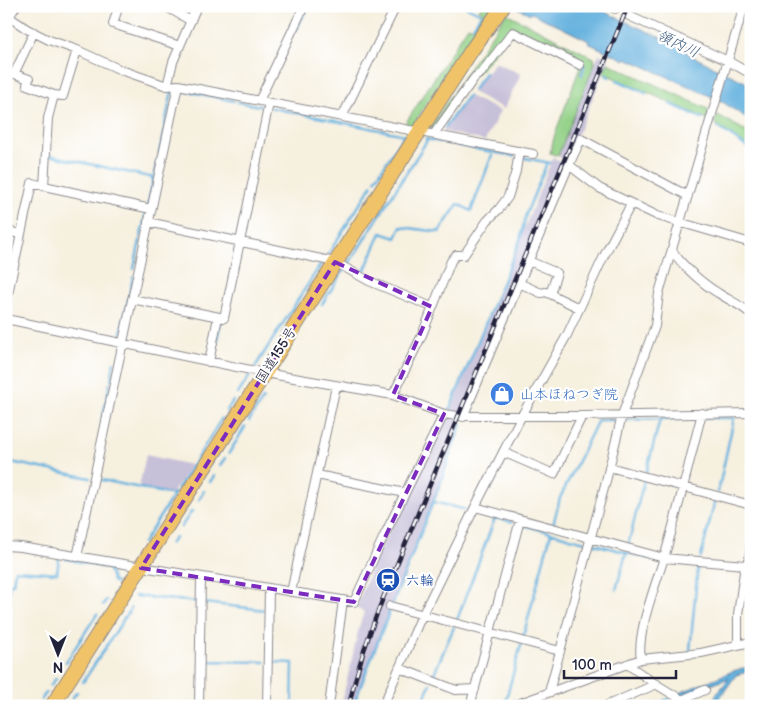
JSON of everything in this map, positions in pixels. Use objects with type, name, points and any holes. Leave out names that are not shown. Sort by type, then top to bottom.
[{"type":"highway","name":"国道155号","points":[[52,706],[335,262],[471,51],[502,7]]},
{"type":"street","points":[[16,6],[8,16],[34,32],[120,70],[167,86],[178,85],[533,154]]},
{"type":"street","points":[[113,6],[118,8],[113,24],[180,46]]},
{"type":"street","points":[[165,6],[191,21]]},
{"type":"street","points":[[167,86],[173,62],[197,6]]},
{"type":"street","points":[[259,101],[304,6]]},
{"type":"street","points":[[342,117],[396,6]]},
{"type":"street","points":[[549,692],[610,467],[622,415],[655,326],[659,293],[745,7]]},
{"type":"street","points":[[629,16],[728,61],[751,74]]},
{"type":"street","points":[[34,32],[10,73],[29,80],[27,85],[54,95],[63,96],[77,50]]},
{"type":"street","points":[[434,134],[475,77],[481,73],[513,32],[580,65]]},
{"type":"street","points":[[77,557],[178,85]]},
{"type":"street","points":[[44,186],[48,118],[54,95]]},
{"type":"street","points":[[132,299],[224,318],[269,103]]},
{"type":"street","points":[[464,417],[581,139],[688,196]]},
{"type":"street","points":[[393,395],[422,335],[451,261],[456,256],[464,255],[487,221],[499,210],[508,197],[516,171],[519,151]]},
{"type":"street","points":[[569,164],[599,188],[658,216],[751,243]]},
{"type":"street","points":[[6,303],[32,183],[151,209]]},
{"type":"street","points":[[383,706],[423,614],[474,507],[567,335],[631,204]]},
{"type":"street","points":[[148,222],[335,262],[369,281],[432,307]]},
{"type":"street","points":[[6,231],[21,234]]},
{"type":"street","points":[[672,250],[707,285],[751,314]]},
{"type":"street","points":[[529,261],[557,273],[550,294]]},
{"type":"street","points":[[520,283],[542,293],[546,292],[579,308]]},
{"type":"street","points":[[209,362],[218,317]]},
{"type":"street","points":[[6,319],[265,373],[393,395],[444,414],[464,417],[751,412]]},
{"type":"street","points":[[291,592],[336,386]]},
{"type":"street","points":[[6,546],[354,602],[444,414]]},
{"type":"street","points":[[641,659],[639,651],[642,631],[664,558],[702,414]]},
{"type":"street","points":[[503,452],[554,474],[582,416]]},
{"type":"street","points":[[610,467],[751,505]]},
{"type":"street","points":[[317,475],[405,493]]},
{"type":"street","points":[[474,507],[664,558],[746,565]]},
{"type":"street","points":[[472,706],[474,688],[520,520]]},
{"type":"street","points":[[738,645],[738,614],[747,578],[746,565],[749,561],[751,541]]},
{"type":"street","points":[[199,706],[201,578]]},
{"type":"street","points":[[267,706],[269,589]]},
{"type":"street","points":[[329,706],[343,600]]},
{"type":"street","points":[[390,606],[560,651]]},
{"type":"street","points":[[512,706],[641,659],[701,653],[751,642]]},
{"type":"street","points":[[627,664],[692,706]]},
{"type":"street","points":[[399,668],[456,690],[474,688]]},
{"type":"street","points":[[604,706],[657,684]]},
{"type":"street","points":[[682,700],[705,690]]},
{"type":"highlighted area","points":[[335,262],[432,307],[393,395],[444,414],[354,602],[141,568]]},
{"type":"shaded area","points":[[599,54],[609,59],[566,162],[558,156]]},
{"type":"shaded area","points":[[495,62],[521,74],[504,109],[472,92]]},
{"type":"shaded area","points":[[469,96],[500,111],[485,141],[443,131]]},
{"type":"shaded area","points":[[553,157],[565,164],[462,414],[451,411]]},
{"type":"shaded area","points":[[450,417],[460,420],[460,422],[433,501],[352,706],[341,706],[364,612],[356,608],[373,564],[446,419]]},
{"type":"shaded area","points":[[146,455],[191,465],[172,494],[139,487]]},
{"type":"green space","points":[[481,6],[487,6],[492,9],[462,55],[448,70],[412,127],[403,127],[468,26],[473,28],[483,13],[479,10]]},
{"type":"green space","points":[[506,13],[594,58],[595,63],[558,156],[550,153],[555,134],[580,67],[583,65],[580,74],[582,75],[585,64],[514,28],[480,71],[473,74],[440,118],[436,128],[429,129]]},
{"type":"green space","points":[[608,63],[708,109],[707,119],[603,73]]},
{"type":"green space","points":[[718,115],[751,134],[751,149],[714,123]]},
{"type":"water","points":[[514,6],[587,6],[592,9],[594,7],[688,50],[686,53],[751,85],[751,121],[721,101],[626,58],[625,60],[588,43],[589,41],[532,13],[530,14]]},
{"type":"water","points":[[751,666],[751,671],[736,675],[714,706],[708,706],[729,678],[681,697],[677,694],[733,671]]},
{"type":"waterway","points":[[296,31],[308,6]]},
{"type":"waterway","points":[[465,6],[481,14],[473,27]]},
{"type":"waterway","points":[[582,63],[584,66],[582,75]]},
{"type":"waterway","points":[[473,90],[485,73]]},
{"type":"waterway","points":[[617,80],[646,93]]},
{"type":"waterway","points":[[181,90],[234,101]]},
{"type":"waterway","points":[[159,154],[172,91]]},
{"type":"waterway","points":[[445,127],[468,96]]},
{"type":"waterway","points":[[238,102],[260,106]]},
{"type":"waterway","points":[[670,104],[702,118]]},
{"type":"waterway","points":[[272,108],[327,119]]},
{"type":"waterway","points":[[330,120],[405,135]]},
{"type":"waterway","points":[[718,127],[751,150]]},
{"type":"waterway","points":[[375,180],[404,135]]},
{"type":"waterway","points":[[426,139],[467,147]]},
{"type":"waterway","points":[[348,265],[428,139]]},
{"type":"waterway","points":[[470,148],[514,156]]},
{"type":"waterway","points":[[48,155],[154,178]]},
{"type":"waterway","points":[[363,274],[381,233],[396,238],[401,227],[439,232],[458,204],[471,211],[492,155]]},
{"type":"waterway","points":[[520,157],[550,163]]},
{"type":"waterway","points":[[148,204],[157,160]]},
{"type":"waterway","points":[[450,409],[520,240],[526,214],[547,163]]},
{"type":"waterway","points":[[327,256],[372,185]]},
{"type":"waterway","points":[[134,269],[146,212]]},
{"type":"waterway","points":[[255,367],[321,264]]},
{"type":"waterway","points":[[322,304],[344,270]]},
{"type":"waterway","points":[[120,337],[133,277]]},
{"type":"waterway","points":[[214,358],[221,320]]},
{"type":"waterway","points":[[111,380],[114,362]]},
{"type":"waterway","points":[[238,394],[250,375]]},
{"type":"waterway","points":[[102,420],[110,384]]},
{"type":"waterway","points":[[249,421],[263,399]]},
{"type":"waterway","points":[[226,412],[233,401]]},
{"type":"waterway","points":[[178,489],[222,418]]},
{"type":"waterway","points":[[627,420],[694,418]]},
{"type":"waterway","points":[[706,418],[734,418],[718,492]]},
{"type":"waterway","points":[[646,473],[660,419]]},
{"type":"waterway","points":[[553,525],[560,498],[598,420],[615,420]]},
{"type":"waterway","points":[[393,603],[439,487],[461,424]]},
{"type":"waterway","points":[[229,453],[245,427]]},
{"type":"waterway","points":[[220,466],[225,458]]},
{"type":"waterway","points":[[6,461],[90,478]]},
{"type":"waterway","points":[[210,482],[214,476]]},
{"type":"waterway","points":[[97,479],[174,495]]},
{"type":"waterway","points":[[628,546],[644,480]]},
{"type":"waterway","points":[[199,500],[204,491]]},
{"type":"waterway","points":[[143,543],[175,493]]},
{"type":"waterway","points":[[701,557],[715,500]]},
{"type":"waterway","points":[[434,502],[466,510]]},
{"type":"waterway","points":[[181,527],[192,511]]},
{"type":"waterway","points":[[476,513],[512,522]]},
{"type":"waterway","points":[[457,620],[495,518]]},
{"type":"waterway","points":[[523,525],[568,537]]},
{"type":"waterway","points":[[523,637],[551,533]]},
{"type":"waterway","points":[[170,544],[175,537]]},
{"type":"waterway","points":[[570,538],[585,542]]},
{"type":"waterway","points":[[591,543],[658,561]]},
{"type":"waterway","points":[[616,590],[626,553]]},
{"type":"waterway","points":[[6,615],[9,615],[9,584],[13,584],[15,570],[57,573],[59,558]]},
{"type":"waterway","points":[[66,559],[108,568],[113,581],[116,583]]},
{"type":"waterway","points":[[670,562],[692,564]]},
{"type":"waterway","points":[[697,565],[741,569],[741,572]]},
{"type":"waterway","points":[[690,650],[698,565]]},
{"type":"waterway","points":[[135,596],[197,602]]},
{"type":"waterway","points":[[103,605],[106,600]]},
{"type":"waterway","points":[[204,603],[265,610]]},
{"type":"waterway","points":[[83,682],[131,608]]},
{"type":"waterway","points":[[353,706],[390,610]]},
{"type":"waterway","points":[[66,662],[97,614]]},
{"type":"waterway","points":[[433,676],[454,627]]},
{"type":"waterway","points":[[505,703],[521,645]]},
{"type":"waterway","points":[[202,661],[265,662]]},
{"type":"waterway","points":[[272,662],[293,663],[292,706]]},
{"type":"waterway","points":[[50,686],[56,678]]},
{"type":"waterway","points":[[421,706],[430,684]]},
{"type":"waterway","points":[[75,706],[72,698],[77,692]]},
{"type":"waterway","points":[[41,700],[46,693]]},
{"type":"waterway","points":[[651,706],[669,699]]},
{"type":"railway","points":[[349,706],[361,658],[384,596],[628,6]]},
{"type":"place","name":"山本ほねつぎ院","points":[[502,394]]},
{"type":"place","name":"六輪","points":[[388,580]]},
{"type":"water label","name":"領内川","points":[[678,44]]}]
